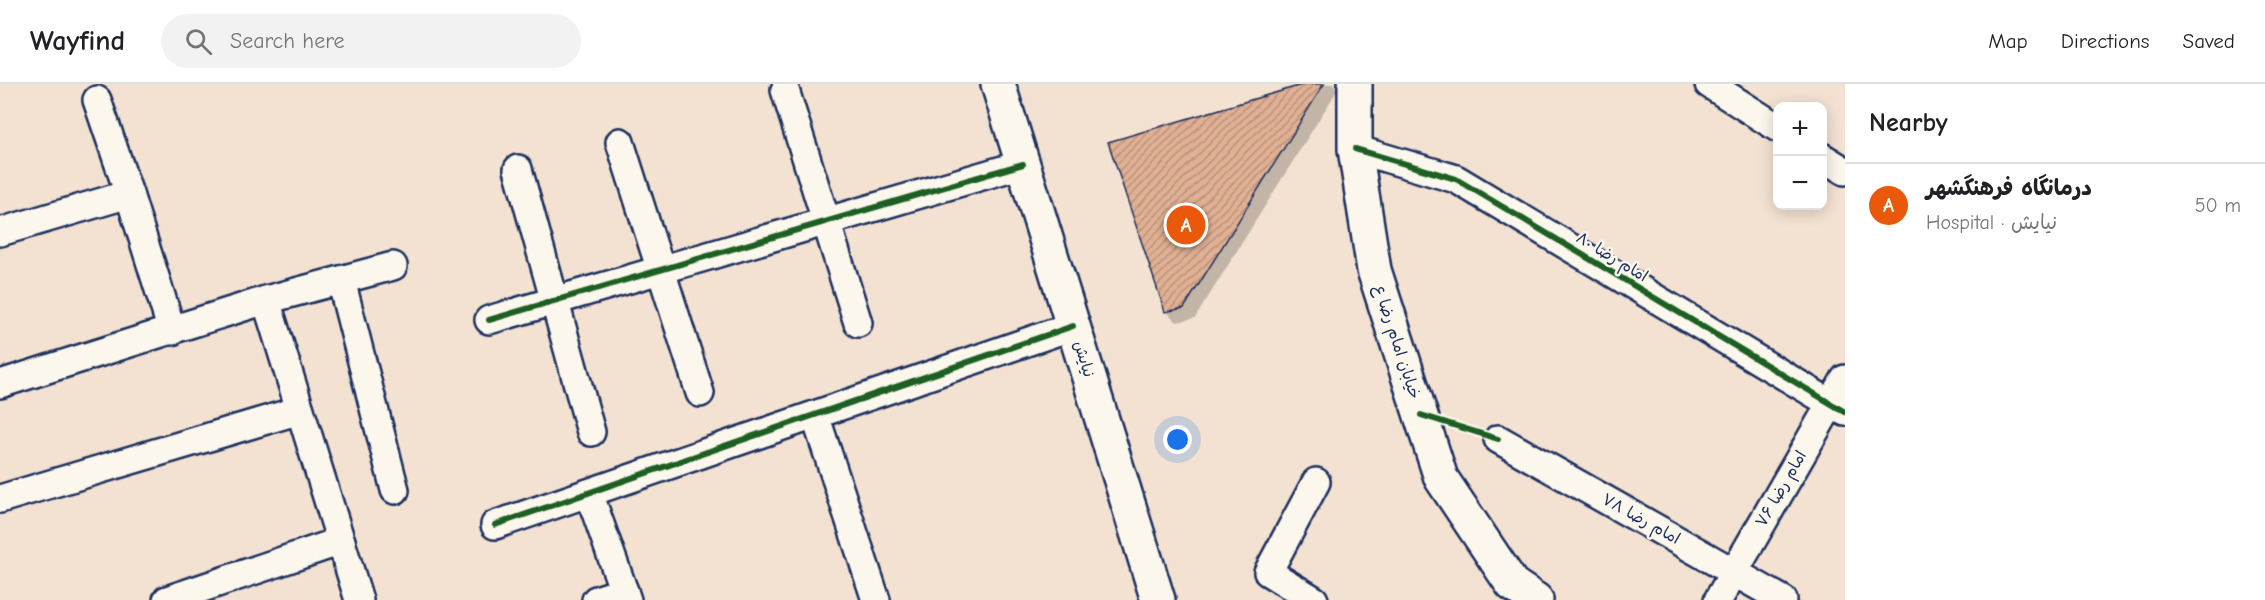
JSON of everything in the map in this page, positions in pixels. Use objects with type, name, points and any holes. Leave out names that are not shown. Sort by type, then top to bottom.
[{"type":"main road","name":"نیایش","points":[[998,84],[1158,600]]},
{"type":"main road","name":"خیابان امام رضا ع","points":[[1355,84],[1355,149],[1374,270],[1442,478],[1512,584],[1536,600]]},
{"type":"street","points":[[1709,84],[1773,125]]},
{"type":"street","points":[[785,90],[858,323]]},
{"type":"street","points":[[97,100],[172,331]]},
{"type":"street","points":[[620,142],[700,393]]},
{"type":"street","name":"امام رضا ۸۰","points":[[1355,149],[1456,179],[1838,408]]},
{"type":"street","points":[[1827,160],[1845,171]]},
{"type":"street","points":[[489,320],[1023,165]]},
{"type":"street","points":[[518,170],[591,432]]},
{"type":"street","points":[[0,232],[129,194]]},
{"type":"street","points":[[0,384],[266,300],[393,266]]},
{"type":"street","points":[[341,280],[395,490]]},
{"type":"street","points":[[266,300],[359,600]]},
{"type":"street","points":[[495,525],[1073,326]]},
{"type":"street","name":"امام رضا ۷۶","points":[[1718,600],[1734,571],[1838,408],[1845,379]]},
{"type":"street","points":[[0,499],[300,410]]},
{"type":"street","points":[[815,415],[876,600]]},
{"type":"street","name":"امام رضا ۷۸","points":[[1498,439],[1783,600]]},
{"type":"street","points":[[1314,600],[1268,572],[1316,482]]},
{"type":"street","points":[[589,493],[625,596],[596,600]]},
{"type":"street","points":[[167,600],[341,541]]},
{"type":"building","points":[[1305,84],[1324,84],[1184,308],[1165,312],[1108,142]]},
{"type":"cycle path","points":[[1355,149],[1456,179],[1845,412]]},
{"type":"cycle path","points":[[489,320],[1023,164]]},
{"type":"cycle path","points":[[495,525],[1073,326]]},
{"type":"cycle path","points":[[1421,415],[1498,439]]},
{"type":"place","name":"درمانگاه فرهنگشهر","points":[[1186,225]]}]
